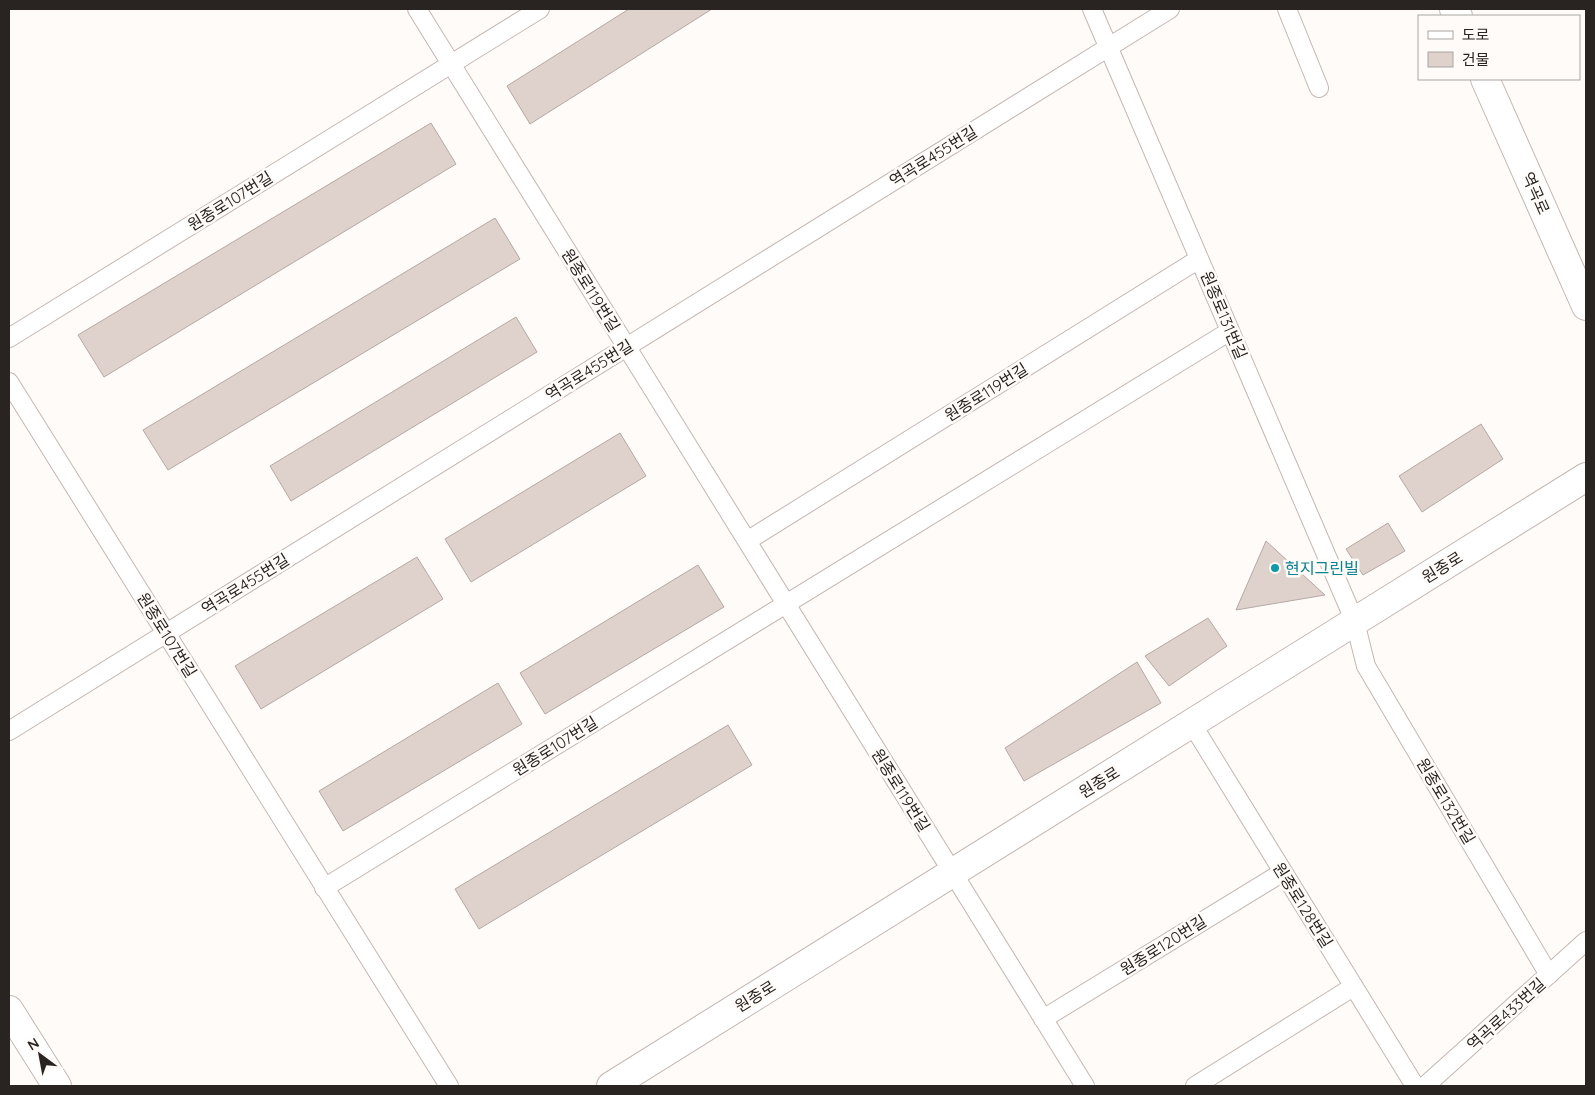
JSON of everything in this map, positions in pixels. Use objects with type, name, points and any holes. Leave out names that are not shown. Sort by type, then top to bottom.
[{"type":"street","name":"역곡로","points":[[1485,80],[1586,306]]},
{"type":"street","name":"원종로","points":[[611,1086],[1586,477]]},
{"type":"street","points":[[9,1010],[57,1086]]},
{"type":"lane","name":"원종로119번길","points":[[417,9],[952,873]]},
{"type":"lane","points":[[451,64],[540,9]]},
{"type":"lane","name":"원종로131번길","points":[[1092,9],[1355,622]]},
{"type":"lane","name":"역곡로455번길","points":[[9,731],[1170,9]]},
{"type":"lane","points":[[1287,9],[1318,88]]},
{"type":"lane","name":"원종로107번길","points":[[9,338],[451,64]]},
{"type":"lane","name":"원종로119번길","points":[[747,541],[1200,259]]},
{"type":"lane","points":[[786,604],[1230,331]]},
{"type":"lane","name":"원종로107번길","points":[[9,382],[449,1086]]},
{"type":"lane","name":"원종로107번길","points":[[324,888],[786,604]]},
{"type":"lane","name":"원종로132번길","points":[[1355,622],[1366,666],[1549,974]]},
{"type":"lane","name":"원종로128번길","points":[[1192,724],[1415,1086]]},
{"type":"lane","name":"원종로120번길","points":[[1043,1019],[1283,872]]},
{"type":"lane","points":[[952,873],[1085,1086]]},
{"type":"lane","name":"역곡로433번길","points":[[1426,1086],[1586,941]]},
{"type":"lane","points":[[1195,1086],[1353,986]]},
{"type":"building","points":[[629,9],[712,9],[530,124],[507,86]]},
{"type":"building","points":[[431,123],[456,164],[104,377],[78,335]]},
{"type":"building","points":[[495,218],[520,259],[168,470],[143,430]]},
{"type":"building","points":[[516,317],[537,352],[291,501],[270,466]]},
{"type":"building","points":[[1481,424],[1503,459],[1422,512],[1399,476]]},
{"type":"building","points":[[620,433],[646,476],[471,582],[445,539]]},
{"type":"building","points":[[1388,523],[1405,551],[1363,575],[1346,549]]},
{"type":"building","name":"현지그린빌","points":[[1266,541],[1325,595],[1236,610]]},
{"type":"building","points":[[417,557],[443,599],[261,709],[235,666]]},
{"type":"building","points":[[698,565],[724,607],[545,714],[520,673]]},
{"type":"building","points":[[1208,618],[1227,646],[1169,686],[1145,656]]},
{"type":"building","points":[[1137,662],[1161,703],[1024,781],[1005,748]]},
{"type":"building","points":[[498,683],[522,724],[343,831],[319,791]]},
{"type":"building","points":[[728,725],[752,765],[479,929],[455,889]]},
{"type":"place","name":"현지그린빌","points":[[1275,568]]}]
